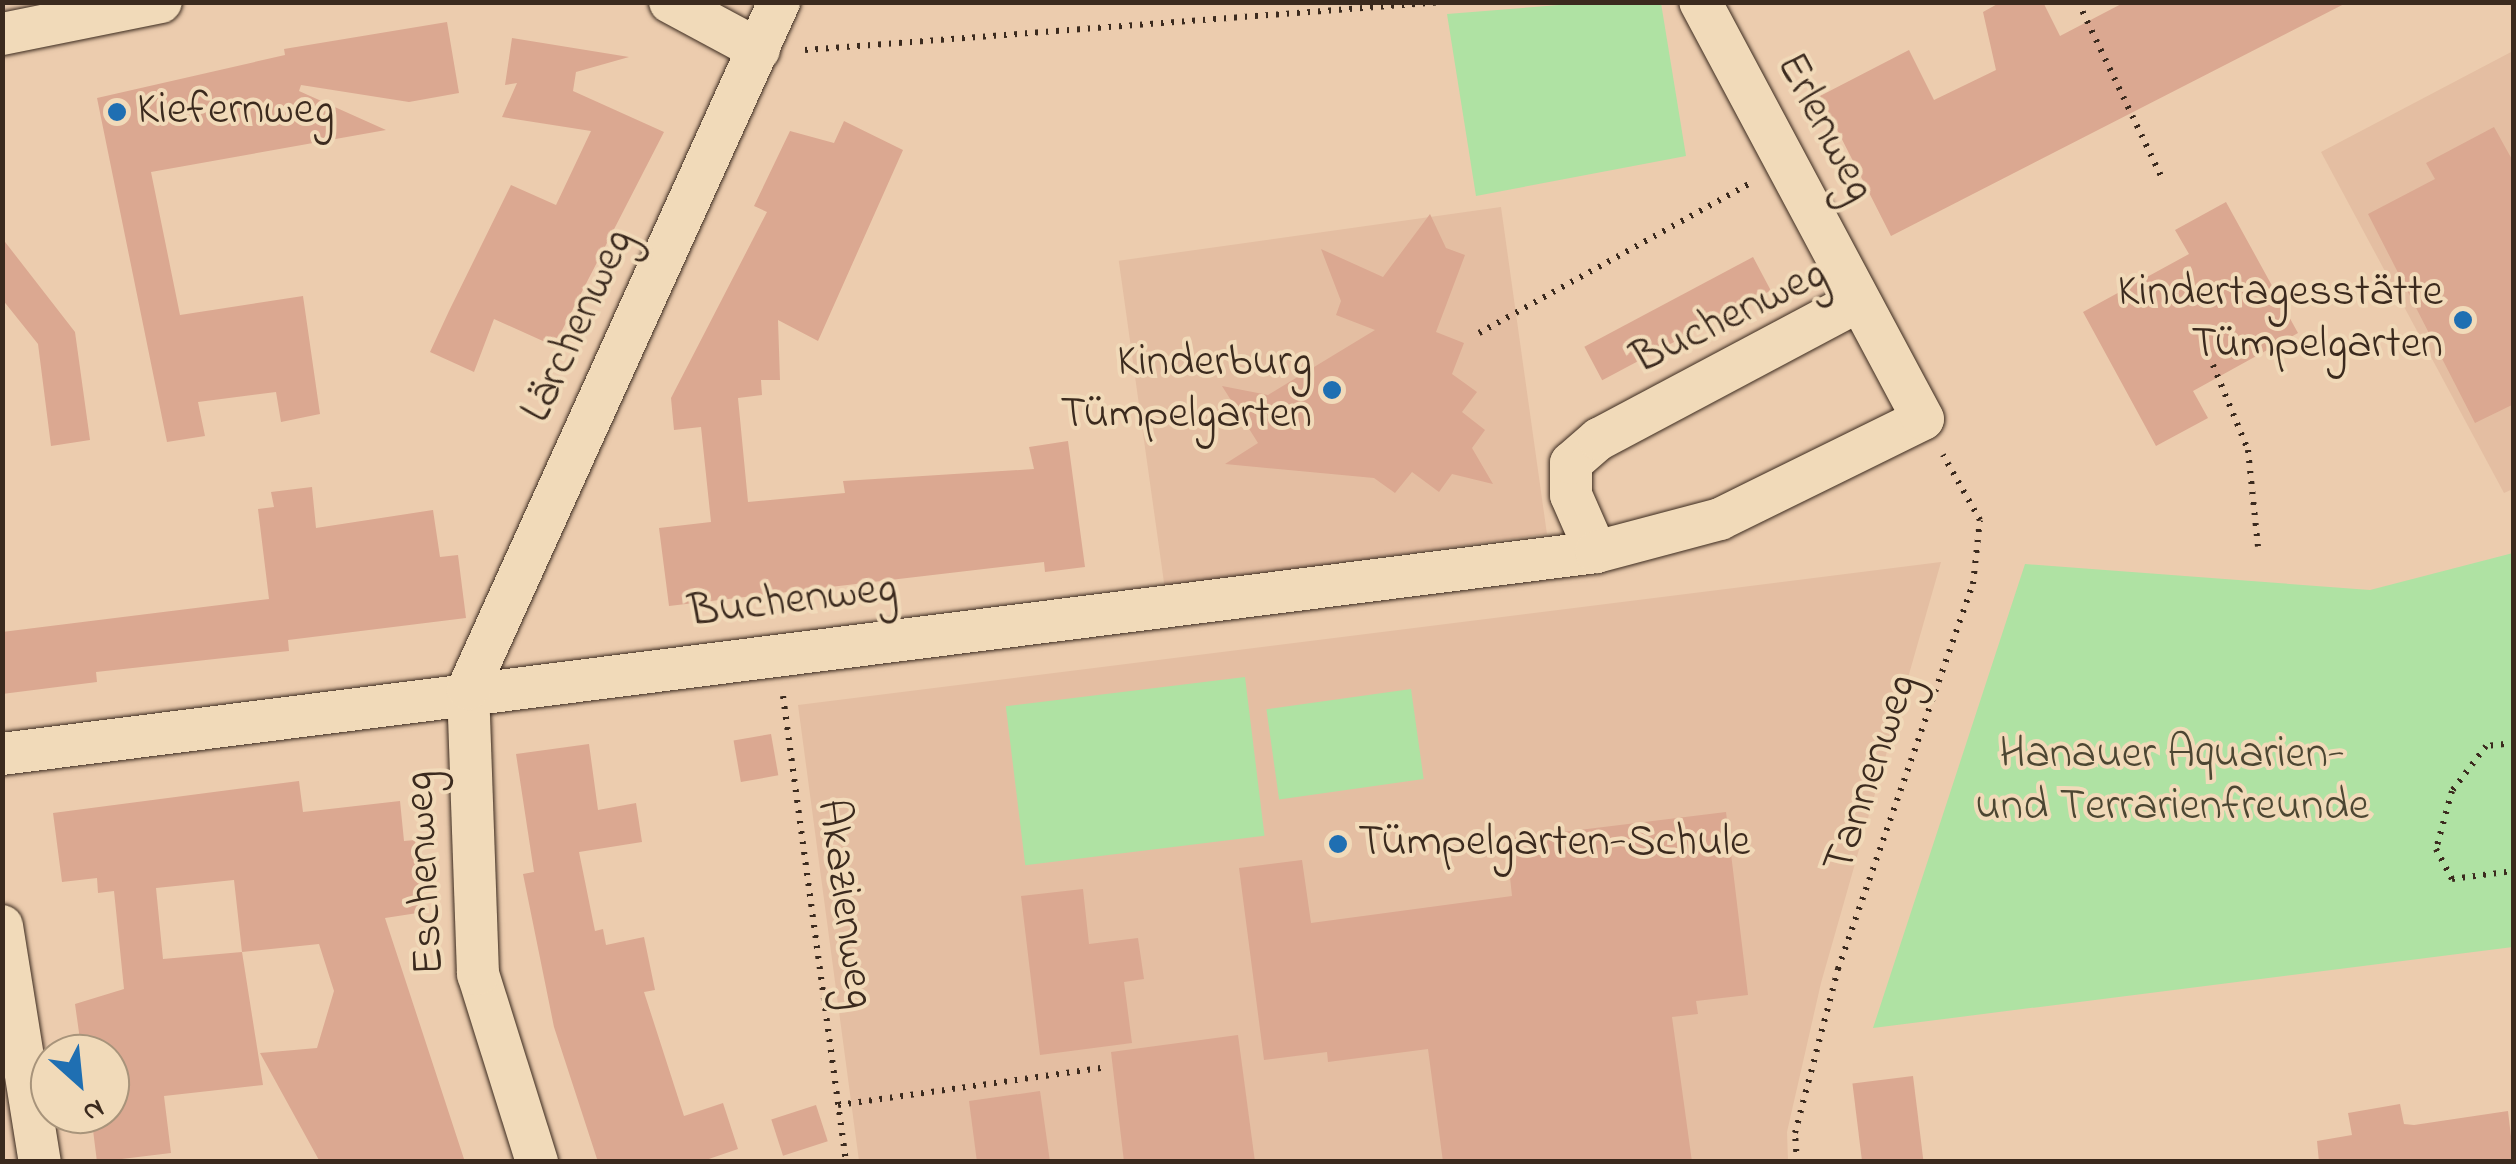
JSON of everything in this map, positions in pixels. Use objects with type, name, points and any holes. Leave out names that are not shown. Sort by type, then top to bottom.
[{"type":"street","points":[[2,34],[161,2]]},
{"type":"street","points":[[670,2],[759,50]]},
{"type":"street","name":"Lärchenweg","points":[[468,689],[779,2]]},
{"type":"street","name":"Erlenweg","points":[[1700,2],[1858,301]]},
{"type":"street","name":"Buchenweg","points":[[2,754],[468,689],[778,655],[1596,552],[1720,519],[1922,419],[1858,301],[1599,439],[1571,462],[1571,495],[1596,552]]},
{"type":"street","name":"Eschenweg","points":[[468,689],[478,974],[537,1162]]},
{"type":"street","points":[[2,926],[40,1162]]},
{"type":"path","points":[[759,50],[1442,2]]},
{"type":"path","points":[[2078,2],[2164,182]]},
{"type":"path","points":[[1479,334],[1787,163]]},
{"type":"path","points":[[2213,365],[2248,450],[2258,546]]},
{"type":"path","name":"Tannenweg","points":[[1797,1162],[1795,1132],[1838,969],[1973,584],[1980,520],[1922,419]]},
{"type":"path","name":"Akazienweg","points":[[778,655],[846,1162]]},
{"type":"path","points":[[2514,744],[2486,746],[2452,791],[2436,849],[2452,879],[2514,871]]},
{"type":"path","points":[[838,1106],[1102,1068]]},
{"type":"shaded area","name":"Kindertagesstätte Tümpelgarten","points":[[2513,51],[2513,489],[2504,493],[2321,152]]},
{"type":"shaded area","name":"Kinderburg Tümpelgarten","points":[[1501,207],[1547,534],[1165,588],[1119,261]]},
{"type":"shaded area","name":"Tümpelgarten-Schule","points":[[1941,562],[1821,983],[1787,1132],[1788,1161],[859,1161],[798,705]]},
{"type":"green space","points":[[1585,3],[1661,3],[1686,156],[1476,196],[1447,14]]},
{"type":"green space","name":"Hanauer Aquarien- und Terrarienfreunde","points":[[2513,553],[2513,947],[1873,1028],[2025,564],[2370,590]]},
{"type":"green space","points":[[1245,677],[1264,836],[1025,865],[1006,706]]},
{"type":"green space","points":[[1411,689],[1424,779],[1279,799],[1266,709]]},
{"type":"building","points":[[2001,2],[2043,2],[2060,36],[2125,2],[2348,2],[1891,236],[1820,96],[1909,50],[1934,100],[1996,70],[1983,12]]},
{"type":"building","points":[[447,22],[459,93],[409,102],[301,85],[299,91],[386,130],[151,172],[180,315],[303,296],[320,414],[281,422],[276,392],[198,402],[205,436],[167,442],[97,98],[285,55],[284,49]]},
{"type":"building","points":[[512,38],[629,57],[576,72],[573,91],[664,132],[554,346],[494,319],[474,372],[430,352],[449,311],[511,185],[556,205],[591,131],[502,117],[517,83],[505,85]]},
{"type":"building","points":[[844,121],[903,150],[818,341],[778,320],[780,380],[761,380],[762,395],[738,398],[748,502],[845,493],[843,481],[1034,469],[1029,447],[1068,441],[1085,567],[1045,572],[1044,562],[669,606],[659,528],[711,522],[701,427],[674,430],[671,398],[767,212],[754,206],[790,131],[834,143]]},
{"type":"building","points":[[2494,127],[2514,163],[2514,404],[2475,423],[2368,214],[2435,179],[2426,163]]},
{"type":"building","points":[[2226,202],[2298,333],[2193,391],[2208,418],[2156,446],[2083,312],[2189,254],[2175,230]]},
{"type":"building","points":[[1430,214],[1446,248],[1465,255],[1436,332],[1464,343],[1452,374],[1477,392],[1462,412],[1485,430],[1472,448],[1493,484],[1452,474],[1439,492],[1412,472],[1395,493],[1374,478],[1225,464],[1258,443],[1222,386],[1268,395],[1375,330],[1336,315],[1341,301],[1321,249],[1383,277]]},
{"type":"building","points":[[2,238],[75,332],[90,440],[51,446],[38,344],[2,299]]},
{"type":"building","points":[[1753,257],[1771,291],[1602,380],[1584,347]]},
{"type":"building","points":[[312,487],[316,528],[433,510],[440,557],[458,555],[466,618],[288,640],[289,651],[96,672],[97,682],[2,694],[2,632],[269,599],[258,509],[274,507],[271,492]]},
{"type":"building","points":[[771,734],[778,775],[741,782],[734,741]]},
{"type":"building","points":[[589,744],[598,810],[636,803],[642,842],[579,852],[595,931],[603,929],[606,945],[644,937],[655,990],[644,992],[684,1116],[723,1103],[738,1149],[700,1162],[598,1162],[554,1027],[523,874],[534,872],[516,754]]},
{"type":"building","points":[[299,781],[303,812],[400,801],[404,841],[415,840],[424,912],[385,918],[465,1162],[320,1162],[260,1053],[317,1048],[334,991],[319,944],[242,952],[263,1085],[164,1096],[171,1153],[97,1162],[94,1134],[130,1134],[130,1034],[79,1034],[75,1004],[124,989],[114,891],[98,893],[97,878],[62,882],[53,813]],"holes":[[[234,880],[242,952],[163,959],[156,888]]]},
{"type":"building","points":[[1726,812],[1748,995],[1696,1001],[1698,1014],[1672,1017],[1692,1162],[1443,1162],[1428,1049],[1328,1062],[1327,1052],[1264,1060],[1239,868],[1302,860],[1311,923],[1512,896],[1506,839]]},
{"type":"building","points":[[1083,889],[1089,944],[1138,938],[1144,979],[1124,982],[1132,1043],[1040,1055],[1021,896]]},
{"type":"building","points":[[1238,1035],[1255,1162],[1124,1162],[1111,1052]]},
{"type":"building","points":[[1913,1076],[1924,1162],[1862,1162],[1852,1083]]},
{"type":"building","points":[[1040,1091],[1050,1162],[977,1162],[969,1101]]},
{"type":"building","points":[[2400,1104],[2404,1124],[2414,1125],[2508,1111],[2514,1162],[2319,1162],[2317,1141],[2352,1135],[2348,1113]]},
{"type":"building","points":[[816,1105],[828,1141],[783,1156],[771,1120]]},
{"type":"place","name":"Kiefernweg","points":[[117,112]]},
{"type":"place","name":"Kindertagesstätte Tümpelgarten","points":[[2463,320]]},
{"type":"place","name":"Kinderburg Tümpelgarten","points":[[1332,390]]},
{"type":"place","name":"Tümpelgarten-Schule","points":[[1338,844]]}]
